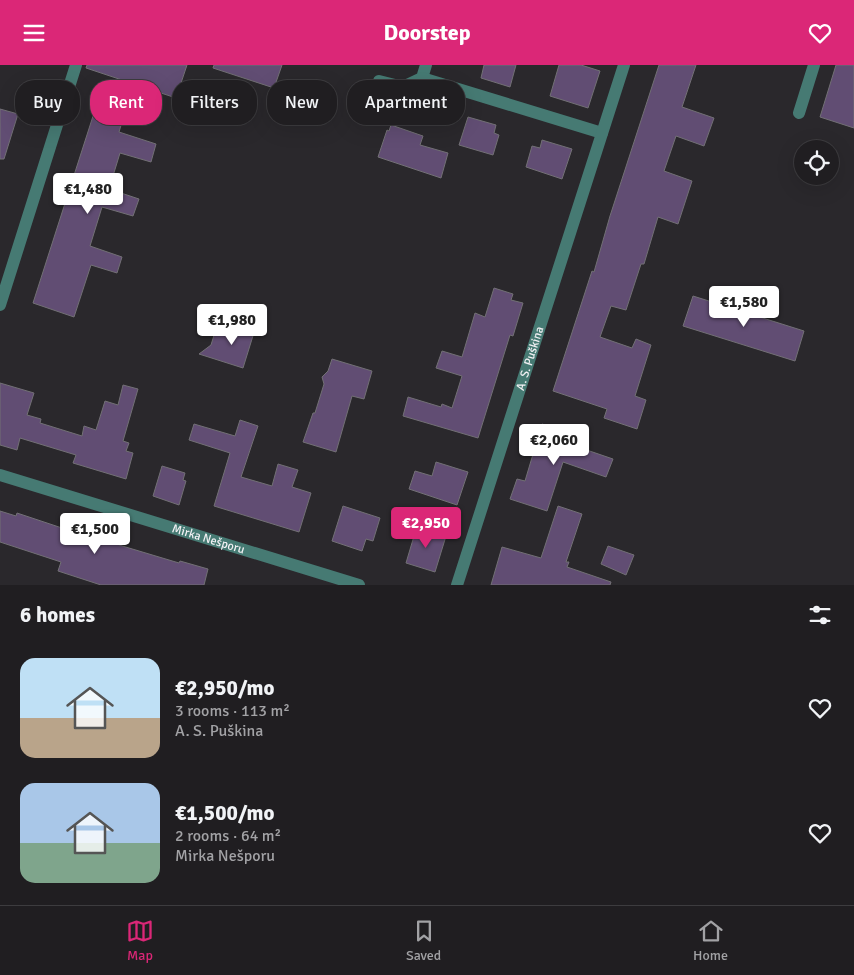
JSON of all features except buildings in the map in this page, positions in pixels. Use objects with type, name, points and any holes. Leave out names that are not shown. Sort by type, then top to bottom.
[{"type":"street","points":[[0,305],[76,65]]},
{"type":"street","name":"A. S. Puškina","points":[[457,585],[624,65]]},
{"type":"street","points":[[799,113],[814,65]]},
{"type":"street","points":[[412,80],[424,71],[602,133]]},
{"type":"street","name":"Mirka Nešporu","points":[[0,475],[359,585]]}]
